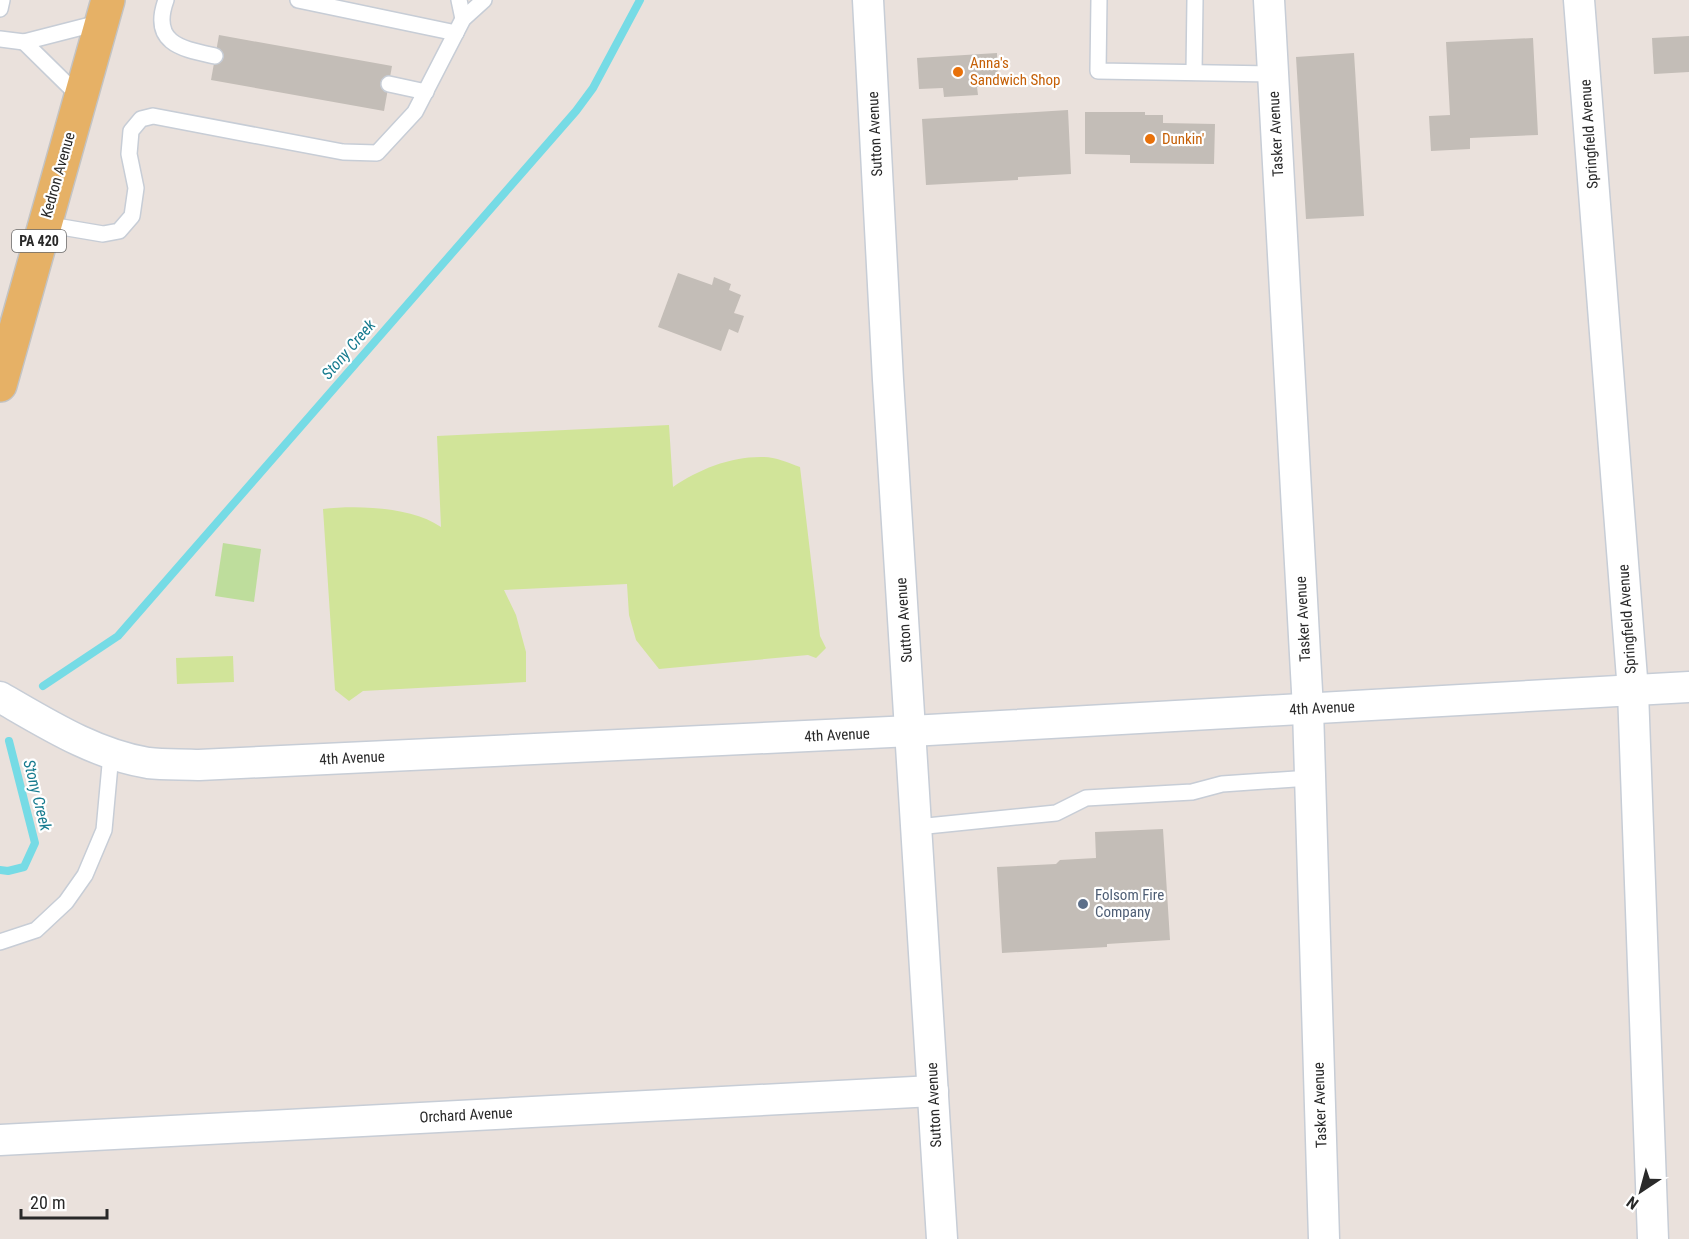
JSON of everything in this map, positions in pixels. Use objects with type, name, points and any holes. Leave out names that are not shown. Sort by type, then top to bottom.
[{"type":"main road","name":"Kedron Avenue","points":[[0,385],[105,11]]},
{"type":"street","name":"Sutton Avenue","points":[[868,0],[888,380],[942,1239]]},
{"type":"street","name":"Tasker Avenue","points":[[1269,0],[1308,709],[1324,1239]]},
{"type":"street","name":"Springfield Avenue","points":[[1579,0],[1633,690],[1653,1239]]},
{"type":"street","name":"4th Avenue","points":[[0,697],[64,734],[111,754],[149,763],[199,765],[911,731],[1689,687]]},
{"type":"street","name":"Orchard Avenue","points":[[0,1140],[933,1091]]},
{"type":"lane","points":[[0,9],[2,0]]},
{"type":"lane","points":[[166,0],[162,9],[163,28],[169,40],[180,48],[215,56]]},
{"type":"lane","points":[[298,0],[456,33]]},
{"type":"lane","points":[[459,0],[463,19]]},
{"type":"lane","points":[[44,224],[103,234],[119,231],[132,216],[136,188],[129,154],[131,131],[141,119],[153,116],[343,152],[378,153],[416,112],[463,19],[484,0]]},
{"type":"lane","points":[[1099,0],[1098,71],[1273,74]]},
{"type":"lane","points":[[1194,72],[1195,0]]},
{"type":"lane","points":[[0,39],[24,42],[105,11]]},
{"type":"lane","points":[[24,42],[80,97]]},
{"type":"lane","points":[[389,84],[426,92]]},
{"type":"lane","points":[[0,942],[36,930],[66,902],[85,875],[104,830],[111,754]]},
{"type":"lane","points":[[917,827],[1056,813],[1086,798],[1192,792],[1222,784],[1310,778]]},
{"type":"green space","points":[[669,425],[673,487],[705,469],[728,461],[752,457],[768,457],[800,467],[820,636],[826,648],[816,658],[808,655],[659,669],[636,640],[629,615],[627,584],[504,590],[516,615],[526,652],[526,682],[363,691],[349,701],[335,690],[323,509],[352,507],[400,511],[429,520],[441,527],[437,436]]},
{"type":"green space","points":[[223,543],[261,549],[254,602],[215,596]]},
{"type":"green space","points":[[233,656],[234,682],[177,684],[176,658]]},
{"type":"building","points":[[219,35],[392,66],[384,111],[211,80]]},
{"type":"building","points":[[1689,36],[1689,72],[1654,74],[1652,38]]},
{"type":"building","points":[[1533,38],[1538,135],[1470,138],[1470,149],[1431,151],[1429,116],[1450,115],[1446,42]]},
{"type":"building","name":"Anna's Sandwich Shop","points":[[997,53],[998,85],[977,87],[978,95],[944,97],[943,88],[919,89],[917,58]]},
{"type":"building","points":[[1354,53],[1364,216],[1306,219],[1296,57]]},
{"type":"building","points":[[1068,110],[1071,174],[1018,177],[1018,180],[926,185],[922,119]]},
{"type":"building","name":"Dunkin'","points":[[1085,112],[1145,112],[1145,115],[1163,115],[1163,123],[1215,124],[1214,164],[1130,163],[1130,155],[1085,154]]},
{"type":"building","points":[[678,273],[712,285],[714,277],[731,284],[729,290],[741,295],[734,313],[744,316],[738,333],[729,329],[721,351],[658,327]]},
{"type":"building","name":"Folsom Fire Company","points":[[1163,829],[1170,940],[1107,944],[1107,947],[1002,953],[997,867],[1056,864],[1060,860],[1096,858],[1095,832]]},
{"type":"waterway","name":"Stony Creek","points":[[43,686],[118,636],[576,111],[593,88],[640,0]]},
{"type":"waterway","name":"Stony Creek","points":[[0,870],[8,871],[24,867],[35,843],[9,741]]},
{"type":"place","name":"Anna's Sandwich Shop","points":[[958,72]]},
{"type":"place","name":"Dunkin'","points":[[1150,139]]},
{"type":"place","name":"Folsom Fire Company","points":[[1083,904]]}]
